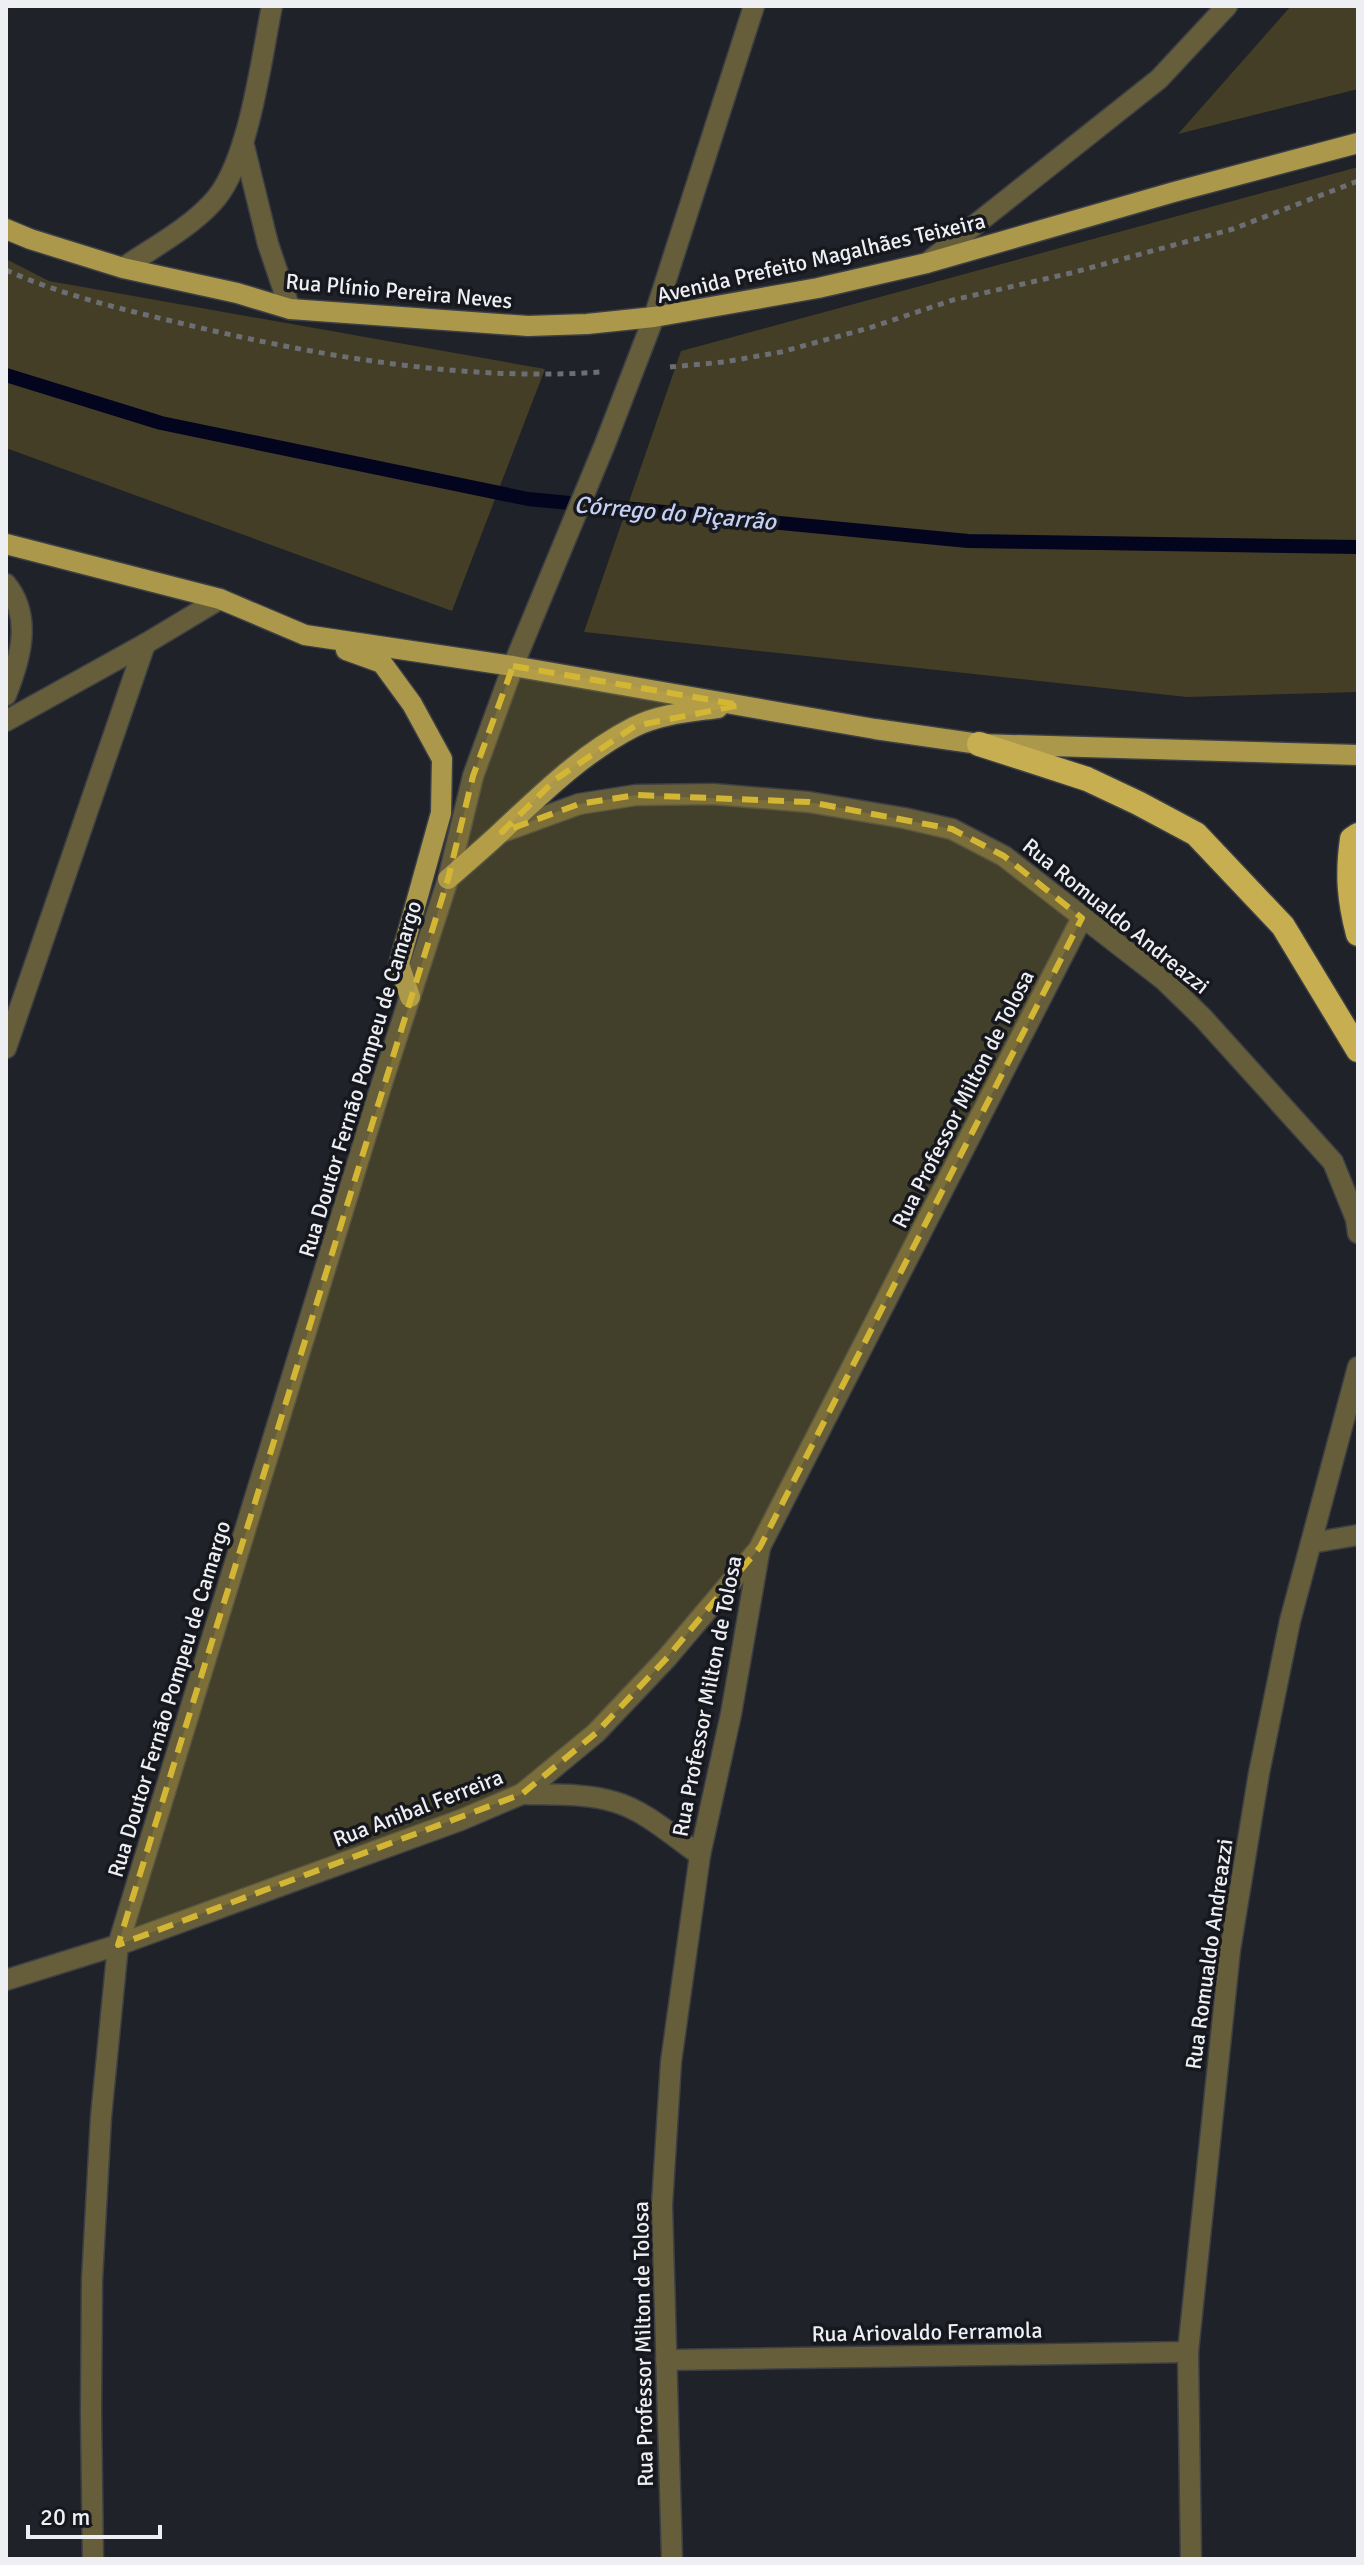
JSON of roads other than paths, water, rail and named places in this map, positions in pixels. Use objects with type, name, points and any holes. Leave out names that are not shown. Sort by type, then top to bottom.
[{"type":"highway","points":[[979,744],[1087,779],[1196,834],[1283,926],[1358,1050]]},
{"type":"highway","points":[[1358,835],[1352,839],[1348,874],[1358,934]]},
{"type":"main road","name":"Avenida Prefeito Magalhães Teixeira","points":[[654,317],[818,288],[927,263],[1358,143]]},
{"type":"main road","name":"Rua Plínio Pereira Neves","points":[[6,229],[123,268],[237,293],[290,309],[528,326],[654,317]]},
{"type":"main road","points":[[6,544],[220,599],[382,663],[412,704],[442,759],[441,813],[399,964],[410,997]]},
{"type":"main road","points":[[305,635],[513,666],[979,744],[1358,755]]},
{"type":"main road","points":[[448,879],[556,779],[635,726],[667,715],[740,705]]},
{"type":"street","points":[[123,268],[193,220],[212,204],[227,184],[243,142],[272,6]]},
{"type":"street","points":[[654,317],[754,6]]},
{"type":"street","points":[[927,263],[1159,79],[1227,6]]},
{"type":"street","points":[[243,142],[268,244],[290,309]]},
{"type":"street","points":[[6,216],[30,239]]},
{"type":"street","name":"Avenida Prefeito Magalhães Teixeira","points":[[448,879],[473,776],[513,666],[654,317]]},
{"type":"street","points":[[6,584],[14,594],[23,629],[19,664],[6,695]]},
{"type":"street","points":[[6,721],[220,599]]},
{"type":"street","points":[[6,1048],[145,644]]},
{"type":"street","name":"Rua Romualdo Andreazzi","points":[[502,832],[579,804],[636,795],[713,794],[809,802],[952,829],[1004,856],[1164,980],[1203,1018],[1333,1162],[1356,1219],[1358,1233]]},
{"type":"street","name":"Rua Doutor Fernão Pompeu de Camargo","points":[[93,2559],[92,2280],[101,2117],[118,1945],[448,879]]},
{"type":"street","name":"Rua Professor Milton de Tolosa","points":[[672,2559],[662,2205],[671,2062],[700,1855],[731,1714],[760,1547],[1082,918]]},
{"type":"street","name":"Rua Romualdo Andreazzi","points":[[1191,2559],[1188,2352],[1230,1950],[1262,1758],[1290,1621],[1358,1367]]},
{"type":"street","points":[[1311,1543],[1358,1535]]},
{"type":"street","name":"Rua Anibal Ferreira","points":[[6,1980],[118,1945],[461,1820],[522,1794],[596,1733],[666,1659],[760,1547]]},
{"type":"street","points":[[522,1794],[616,1802],[648,1818],[700,1855]]},
{"type":"street","name":"Rua Ariovaldo Ferramola","points":[[666,2360],[1188,2352]]},
{"type":"waterway","name":"Córrego do Piçarrão","points":[[6,375],[161,423],[528,499],[968,541],[1358,547]]}]
